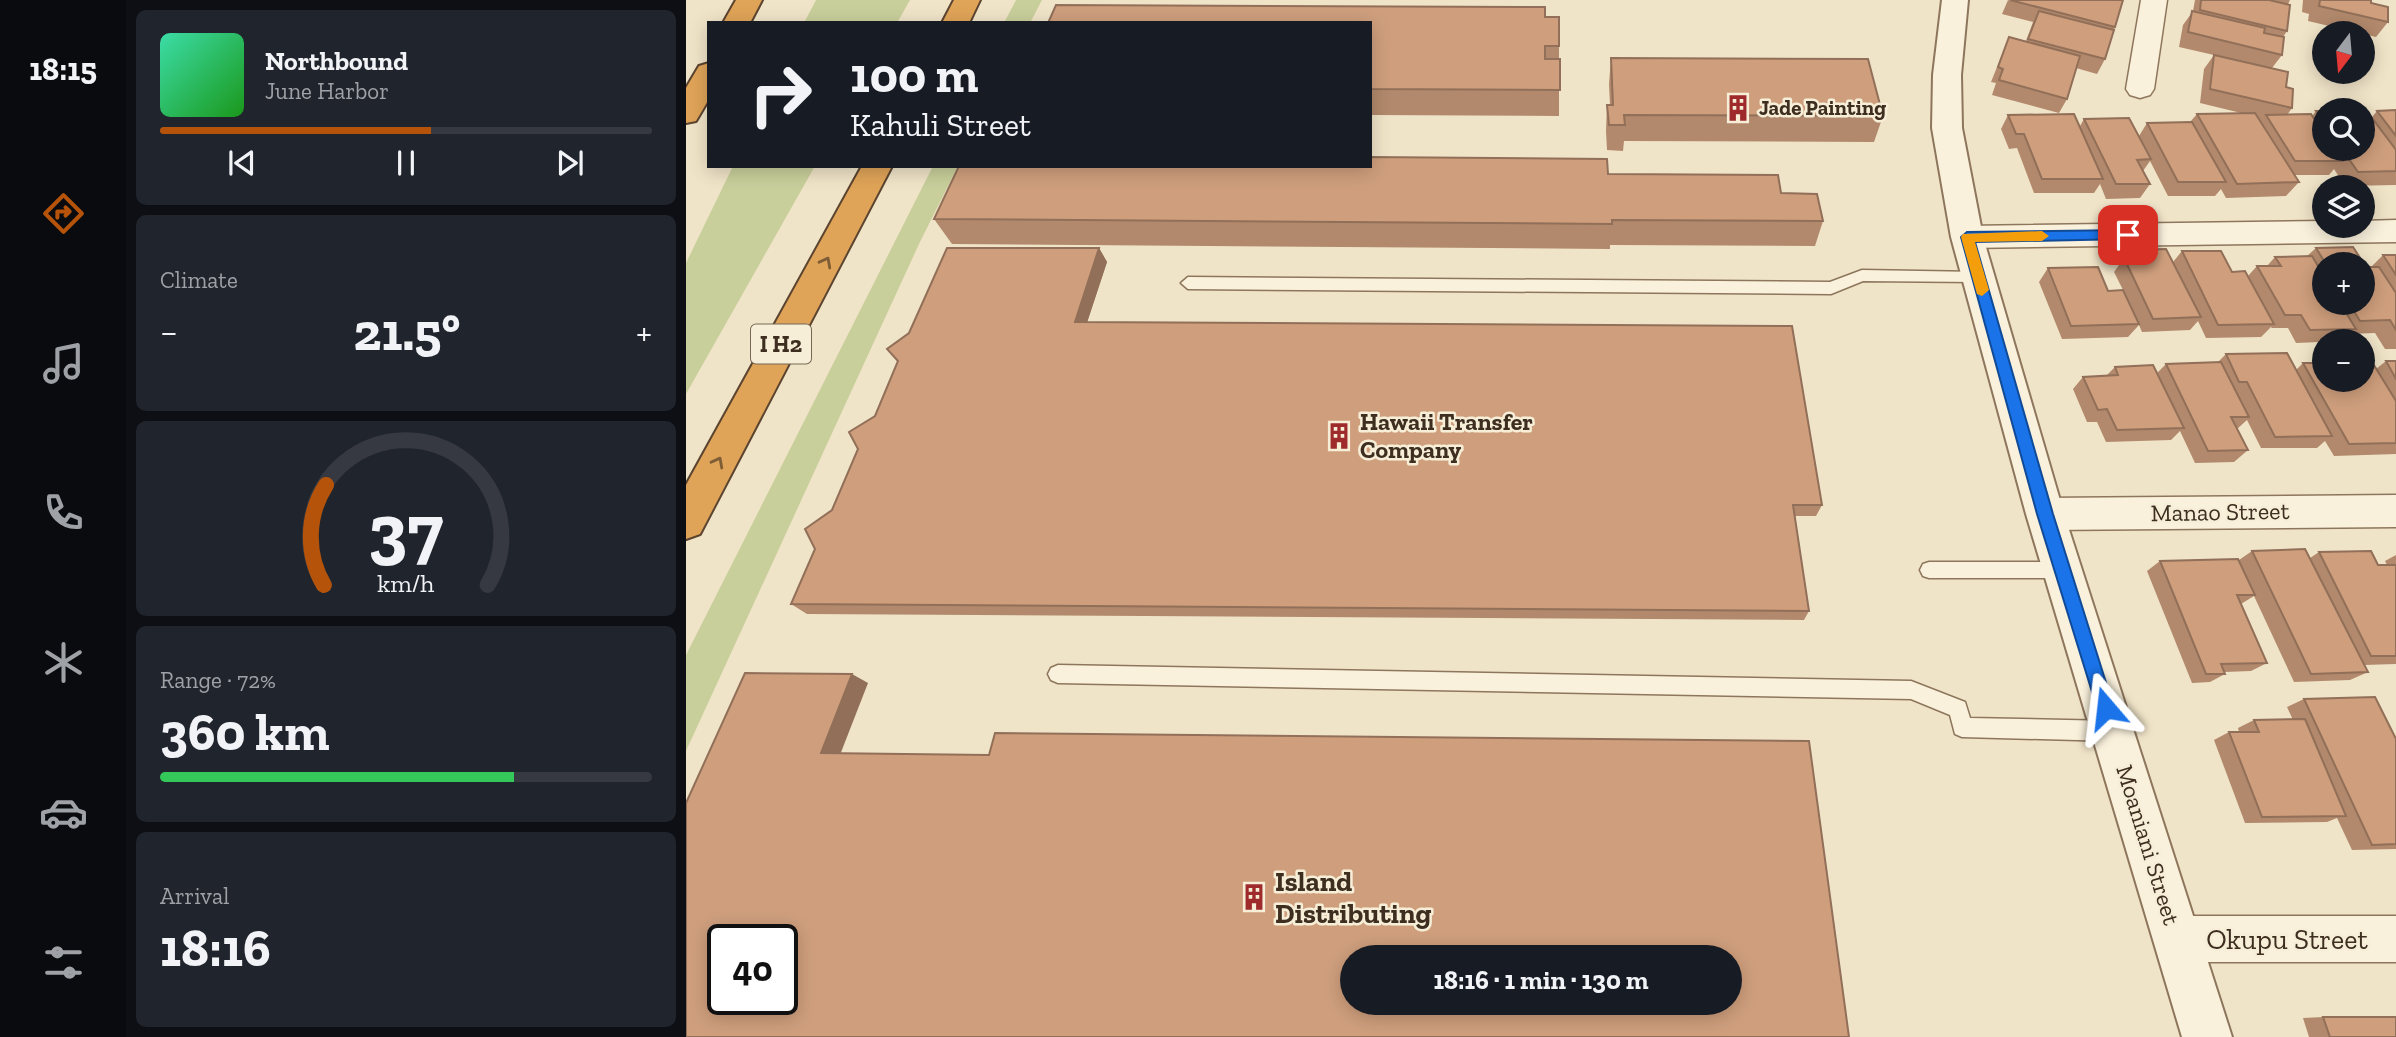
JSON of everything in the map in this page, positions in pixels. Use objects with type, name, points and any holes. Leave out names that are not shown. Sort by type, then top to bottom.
[{"type":"highway","points":[[737,21],[749,0]]},
{"type":"highway","points":[[955,21],[967,0]]},
{"type":"highway","points":[[686,114],[707,76]]},
{"type":"highway","name":"I H2","points":[[686,523],[876,168]]},
{"type":"street","name":"Moaniani Street","points":[[1955,0],[1947,75],[1947,128],[1967,237],[2045,514],[2207,1037]]},
{"type":"street","points":[[2140,89],[2154,0]]},
{"type":"street","points":[[1967,237],[2396,231]]},
{"type":"street","name":"Manao Street","points":[[2045,514],[2396,510]]},
{"type":"street","name":"Okupu Street","points":[[2177,939],[2396,939]]},
{"type":"lane","points":[[1188,283],[1831,288],[1862,275],[1978,277]]},
{"type":"lane","points":[[1929,570],[2062,570]]},
{"type":"lane","points":[[1058,674],[1911,690],[1958,709],[1962,727],[2113,732]]},
{"type":"green space","points":[[816,0],[910,0],[898,21],[805,21]]},
{"type":"green space","points":[[1016,0],[1042,0],[1031,21],[1005,21]]},
{"type":"green space","points":[[732,168],[814,168],[686,394],[686,263]]},
{"type":"green space","points":[[932,168],[957,168],[919,244],[686,751],[686,655]]},
{"type":"building","points":[[2010,0],[2123,0],[2115,27]]},
{"type":"building","points":[[2201,0],[2269,0],[2290,5],[2287,31],[2200,10]]},
{"type":"building","points":[[2320,0],[2371,0],[2371,3],[2388,7],[2388,22],[2319,6]]},
{"type":"building","points":[[1056,5],[1545,7],[1545,17],[1559,17],[1559,46],[1545,46],[1545,59],[1560,59],[1560,90],[1372,89],[1372,21],[1049,21]]},
{"type":"building","points":[[2039,11],[2114,30],[2105,59],[2028,39]]},
{"type":"building","points":[[2192,11],[2265,28],[2264,33],[2284,37],[2282,55],[2188,32]]},
{"type":"building","points":[[2009,37],[2080,56],[2067,99],[1999,80],[2003,69],[1998,67]]},
{"type":"building","points":[[2214,55],[2288,72],[2286,87],[2293,89],[2292,108],[2210,89]]},
{"type":"building","points":[[1611,58],[1868,59],[1883,116],[1624,115],[1625,125],[1609,125],[1607,105],[1613,105]]},
{"type":"building","points":[[2396,110],[2396,136],[2377,111]]},
{"type":"building","points":[[2255,113],[2299,182],[2237,184],[2197,114]]},
{"type":"building","points":[[2074,114],[2103,179],[2042,179],[2024,134],[2016,134],[2008,115]]},
{"type":"building","points":[[2311,114],[2312,161],[2295,161],[2266,115]]},
{"type":"building","points":[[2129,118],[2151,159],[2137,160],[2150,184],[2116,184],[2084,119]]},
{"type":"building","points":[[2192,122],[2226,182],[2178,182],[2147,123]]},
{"type":"building","points":[[2375,122],[2396,150],[2396,171],[2358,172],[2350,161],[2375,161]]},
{"type":"building","points":[[1372,157],[1607,159],[1608,174],[1778,175],[1781,193],[1817,194],[1823,221],[1612,220],[1612,224],[934,219],[958,168],[1372,168]]},
{"type":"building","points":[[2353,247],[2356,252],[2318,252],[2316,248]]},
{"type":"building","name":"Hawaii Transfer Company","points":[[947,248],[1099,248],[1075,322],[1792,326],[1822,505],[1793,505],[1809,611],[791,604],[815,549],[805,529],[832,510],[858,449],[849,432],[875,416],[898,361],[887,349],[909,333]]},
{"type":"building","points":[[2166,249],[2201,317],[2153,319],[2124,258],[2132,258],[2128,250]]},
{"type":"building","points":[[2182,251],[2221,251],[2232,272],[2245,271],[2274,324],[2218,325]]},
{"type":"building","points":[[2383,255],[2396,255],[2396,275]]},
{"type":"building","points":[[2312,256],[2312,315],[2347,315],[2356,329],[2310,330],[2301,315],[2285,315],[2257,266],[2281,266],[2275,257]]},
{"type":"building","points":[[2098,267],[2108,291],[2123,290],[2139,324],[2071,326],[2048,268]]},
{"type":"building","points":[[2375,267],[2379,267],[2396,293],[2396,330],[2390,320],[2360,321],[2356,315],[2375,315]]},
{"type":"building","points":[[2287,353],[2332,436],[2275,437],[2247,382],[2239,382],[2226,354]]},
{"type":"building","points":[[2386,361],[2396,361],[2396,379]]},
{"type":"building","points":[[2221,362],[2249,417],[2231,417],[2248,450],[2208,451],[2166,364]]},
{"type":"building","points":[[2303,363],[2312,363],[2312,379]]},
{"type":"building","points":[[2153,365],[2184,428],[2117,430],[2107,409],[2098,410],[2083,377],[2118,375],[2115,367]]},
{"type":"building","points":[[2375,367],[2396,401],[2396,443],[2349,444],[2319,392],[2375,392]]},
{"type":"building","points":[[2305,549],[2368,672],[2311,674],[2252,551]]},
{"type":"building","points":[[2371,551],[2378,565],[2396,565],[2396,656],[2371,656],[2319,552]]},
{"type":"building","points":[[2238,559],[2255,595],[2237,595],[2267,663],[2221,664],[2225,674],[2206,674],[2160,561]]},
{"type":"building","name":"Island Distributing","points":[[745,673],[852,674],[821,753],[989,755],[995,733],[1809,741],[1849,1037],[686,1037],[686,803]]},
{"type":"building","points":[[2375,697],[2396,739],[2396,844],[2372,845],[2304,699]]},
{"type":"building","points":[[2305,719],[2346,816],[2262,817],[2229,732],[2259,732],[2254,720]]},
{"type":"building","points":[[2323,1017],[2396,1017],[2396,1037],[2330,1037]]},
{"type":"slow traffic","points":[[1982,290],[1967,237],[2042,236]]},
{"type":"place","name":"Jade Painting","points":[[1738,108]]},
{"type":"place","name":"Hawaii Transfer Company","points":[[1339,436]]},
{"type":"place","name":"Island Distributing","points":[[1254,897]]},
{"type":"route","points":[[2106,708],[2045,514],[1967,237],[2128,235]]}]
